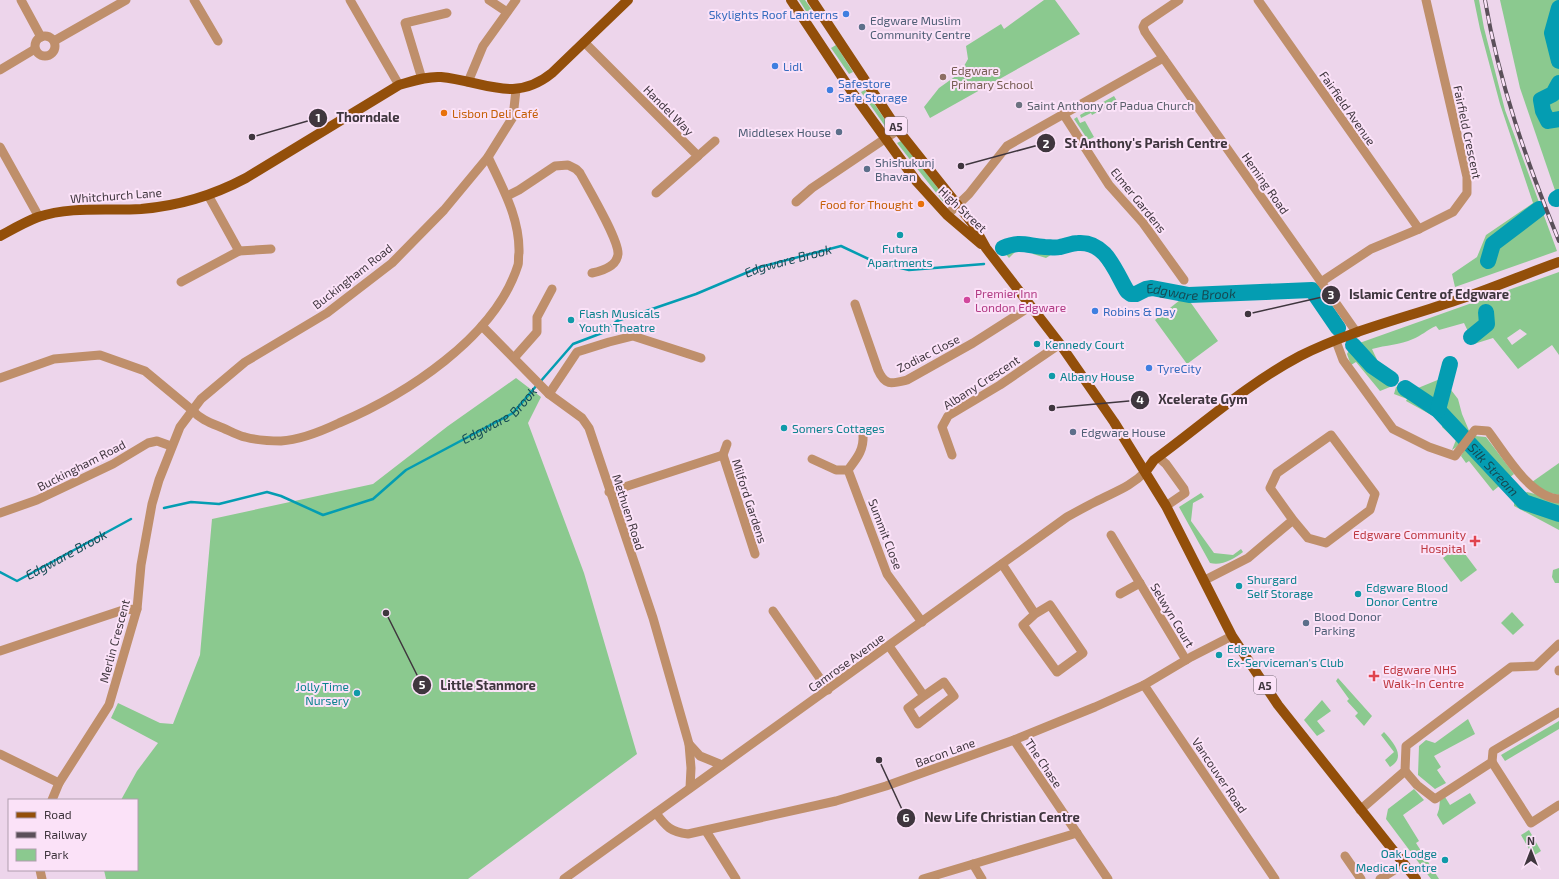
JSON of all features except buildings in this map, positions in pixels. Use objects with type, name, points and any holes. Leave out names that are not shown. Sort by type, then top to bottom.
[{"type":"main road","name":"Whitchurch Lane","points":[[0,236],[39,217],[60,212],[142,208],[186,201],[208,195],[246,178],[399,85],[422,79],[441,77],[516,90],[533,86],[544,80],[628,0]]},
{"type":"main road","name":"High Street","points":[[791,0],[885,139],[917,182],[947,215],[986,248]]},
{"type":"main road","name":"High Street","points":[[812,0],[898,130],[972,223],[986,248]]},
{"type":"main road","name":"A5","points":[[986,248],[1060,344],[1130,446],[1166,506],[1205,580],[1232,636],[1283,712],[1416,879]]},
{"type":"main road","points":[[1146,471],[1158,457],[1254,384],[1301,356],[1357,333],[1489,289],[1557,263]]},
{"type":"street","points":[[20,0],[41,37]]},
{"type":"street","points":[[54,41],[126,0]]},
{"type":"street","points":[[194,0],[218,41]]},
{"type":"street","points":[[350,0],[399,85]]},
{"type":"street","points":[[489,0],[507,12]]},
{"type":"street","points":[[468,82],[483,46],[516,0]]},
{"type":"street","name":"Heming Road","points":[[1179,0],[1146,23],[1143,27],[1144,32],[1357,333]]},
{"type":"street","name":"Fairfield Avenue","points":[[1258,0],[1419,229]]},
{"type":"street","name":"Fairfield Crescent","points":[[1321,282],[1371,249],[1419,229],[1453,212],[1467,193],[1467,177],[1426,0]]},
{"type":"street","points":[[422,79],[405,23],[448,13]]},
{"type":"street","points":[[41,37],[50,37],[54,41],[55,48],[49,55],[40,54],[35,50],[36,41],[41,37]]},
{"type":"street","name":"Handel Way","points":[[584,42],[698,156]]},
{"type":"street","points":[[0,70],[35,50]]},
{"type":"street","points":[[947,215],[958,205],[1007,146],[1163,58]]},
{"type":"street","name":"Buckingham Road","points":[[192,410],[201,399],[244,362],[327,313],[392,263],[444,210],[488,157],[513,117],[516,90]]},
{"type":"street","name":"Elmer Gardens","points":[[1064,115],[1109,185],[1143,223],[1184,280]]},
{"type":"street","points":[[796,202],[812,188],[898,130]]},
{"type":"street","points":[[656,193],[715,141]]},
{"type":"street","points":[[0,147],[39,217]]},
{"type":"street","points":[[0,378],[54,359],[100,355],[145,371],[192,410],[198,418],[245,437],[282,441],[315,434],[366,412],[409,387],[450,357],[482,326],[505,294],[518,264],[519,243],[516,224],[507,196],[488,157]]},
{"type":"street","points":[[507,196],[519,190],[555,166],[568,165],[576,169],[580,173],[609,228],[618,254],[616,260],[605,270],[592,273]]},
{"type":"street","points":[[208,195],[239,251]]},
{"type":"street","points":[[181,282],[239,251],[271,249]]},
{"type":"street","points":[[514,358],[537,332],[537,317],[552,289]]},
{"type":"street","name":"Zodiac Close","points":[[855,304],[882,379],[888,383],[898,383],[907,380],[973,343],[1031,306]]},
{"type":"street","name":"Methuen Road","points":[[482,326],[549,394],[582,418],[589,428],[652,618],[689,744],[691,768],[690,788]]},
{"type":"street","points":[[549,394],[577,352],[633,336],[701,358]]},
{"type":"street","points":[[1336,341],[1343,360],[1393,429],[1429,447],[1455,456],[1475,430],[1488,431],[1531,486],[1550,498],[1559,498]]},
{"type":"street","name":"Albany Crescent","points":[[952,455],[942,427],[948,416],[1000,385],[1060,344]]},
{"type":"street","name":"Merlin Crescent","points":[[52,799],[59,783],[109,705],[137,609],[141,565],[152,504],[171,446],[180,427],[192,410]]},
{"type":"street","points":[[812,460],[823,466],[836,470],[848,470],[860,455],[863,435]]},
{"type":"street","points":[[1331,435],[1375,494],[1370,510],[1326,543],[1308,538],[1293,520],[1270,488],[1277,473],[1331,435]]},
{"type":"street","name":"Buckingham Road","points":[[0,513],[38,500],[112,464],[148,443],[157,441],[171,446]]},
{"type":"street","name":"Milford Gardens","points":[[610,492],[722,454],[727,444]]},
{"type":"street","name":"Milford Gardens","points":[[722,454],[755,554]]},
{"type":"street","points":[[1158,457],[1166,464],[1184,489],[1185,493],[1166,506]]},
{"type":"street","name":"Summit Close","points":[[848,470],[886,574],[922,622]]},
{"type":"street","name":"Camrose Avenue","points":[[564,879],[1067,518],[1094,502],[1128,486],[1138,480],[1146,471]]},
{"type":"street","points":[[1205,580],[1248,558],[1293,520]]},
{"type":"street","name":"Selwyn Court","points":[[1111,535],[1186,660]]},
{"type":"street","points":[[1002,564],[1035,614]]},
{"type":"street","name":"Selwyn Court","points":[[1120,594],[1140,583]]},
{"type":"street","points":[[1050,605],[1083,653],[1056,672],[1023,625],[1035,614],[1050,605]]},
{"type":"street","points":[[0,651],[123,610],[137,609]]},
{"type":"street","points":[[773,611],[828,690]]},
{"type":"street","name":"Bacon Lane","points":[[656,813],[664,824],[676,832],[688,834],[836,801],[886,786],[1014,740],[1095,707],[1144,685],[1186,660],[1232,636]]},
{"type":"street","points":[[1492,762],[1435,799],[1417,785],[1405,771],[1406,746],[1511,667],[1536,666],[1559,644]]},
{"type":"street","points":[[889,646],[924,696]]},
{"type":"street","points":[[944,682],[954,696],[918,724],[908,708],[924,696],[944,682]]},
{"type":"street","name":"Vancouver Road","points":[[1144,685],[1275,879]]},
{"type":"street","points":[[1559,712],[1493,751],[1492,762],[1531,822],[1559,805]]},
{"type":"street","name":"The Chase","points":[[1014,740],[1108,879]]},
{"type":"street","points":[[689,744],[700,756],[722,765]]},
{"type":"street","points":[[0,754],[59,783]]},
{"type":"street","points":[[1360,810],[1405,771]]},
{"type":"street","points":[[706,831],[736,879]]},
{"type":"street","points":[[922,879],[1077,833]]},
{"type":"street","points":[[1345,856],[1361,879]]},
{"type":"street","points":[[973,864],[982,879]]},
{"type":"street","points":[[1380,879],[1404,864]]},
{"type":"green space","points":[[799,0],[805,0],[814,13],[809,16]]},
{"type":"green space","points":[[1044,0],[1055,0],[1080,34],[930,118],[924,107],[939,88],[960,73],[968,59],[966,46],[1001,24],[1004,29]]},
{"type":"green space","points":[[1474,0],[1479,0],[1484,28],[1505,110],[1557,251],[1455,287],[1452,274],[1477,257],[1486,235],[1533,203],[1500,104],[1480,29]]},
{"type":"green space","points":[[1500,0],[1559,0],[1559,202],[1520,88]]},
{"type":"green space","points":[[836,45],[853,72],[849,74],[831,48]]},
{"type":"green space","points":[[865,90],[888,124],[885,126],[861,92]]},
{"type":"green space","points":[[1114,96],[1117,101],[1092,115],[1091,113],[1081,118],[1080,115]]},
{"type":"green space","points":[[1077,117],[1080,123],[1085,121],[1094,137],[1088,140],[1074,119]]},
{"type":"green space","points":[[901,141],[948,201],[945,204],[897,143]]},
{"type":"green space","points":[[1073,239],[1098,243],[1132,292],[1148,284],[1197,292],[1213,292],[1250,286],[1315,287],[1317,290],[1271,293],[1270,291],[1206,297],[1186,296],[1218,341],[1187,364],[1155,320],[1185,296],[1154,292],[1134,298],[1126,296],[1094,252],[1077,248],[1062,248],[1046,258],[1033,254],[1030,248],[1019,248],[1009,258],[998,245],[1008,242],[1056,242]]},
{"type":"green space","points":[[1559,272],[1559,355],[1552,345],[1518,369],[1493,338],[1474,344],[1464,323],[1439,330],[1436,326],[1408,341],[1372,349],[1381,368],[1393,376],[1390,387],[1380,391],[1356,362],[1351,365],[1347,354],[1351,346]],"holes":[[[1520,329],[1527,334],[1512,345],[1507,338]]]},
{"type":"green space","points":[[1450,360],[1453,363],[1453,374],[1448,386],[1458,399],[1462,414],[1470,433],[1461,444],[1452,450],[1456,440],[1442,427],[1444,422],[1406,401],[1407,399],[1394,394],[1396,387],[1405,384],[1410,384],[1418,388],[1440,379]]},
{"type":"green space","points":[[516,378],[541,397],[528,423],[584,573],[637,754],[468,879],[106,879],[104,871],[138,871],[138,799],[122,799],[137,771],[158,743],[111,718],[118,703],[160,723],[173,724],[200,655],[212,519],[373,484],[448,426]]},
{"type":"green space","points":[[1475,436],[1486,437],[1514,474],[1493,491],[1469,461],[1466,463],[1461,456]]},
{"type":"green space","points":[[1559,463],[1559,495],[1546,492],[1532,482]]},
{"type":"green space","points":[[1527,492],[1559,500],[1559,530],[1514,506],[1514,502]]},
{"type":"green space","points":[[1201,493],[1204,497],[1193,503],[1191,521],[1214,553],[1233,555],[1241,549],[1243,552],[1228,561],[1219,564],[1210,563],[1179,507]]},
{"type":"green space","points":[[1459,546],[1477,570],[1461,582],[1443,558]]},
{"type":"green space","points":[[1559,568],[1559,583],[1555,583],[1552,577],[1553,570]]},
{"type":"green space","points":[[1512,612],[1524,625],[1513,635],[1501,623]]},
{"type":"green space","points":[[1338,678],[1372,716],[1364,726],[1355,716],[1358,713],[1347,701],[1349,699],[1336,681]]},
{"type":"green space","points":[[1322,700],[1331,711],[1317,721],[1325,731],[1317,736],[1304,720]]},
{"type":"green space","points":[[1468,719],[1475,734],[1434,756],[1441,767],[1437,770],[1446,783],[1435,789],[1418,775],[1419,746],[1426,740],[1435,743]]},
{"type":"green space","points":[[1559,721],[1559,729],[1505,761],[1501,755]]},
{"type":"green space","points":[[1384,732],[1391,740],[1398,754],[1398,759],[1390,767],[1385,760],[1394,752],[1381,735]]},
{"type":"green space","points":[[1414,789],[1424,800],[1403,815],[1419,841],[1416,843],[1439,879],[1431,879],[1386,819],[1388,809]]},
{"type":"green space","points":[[1470,793],[1476,803],[1443,825],[1437,815],[1440,800],[1445,797],[1450,805]]},
{"type":"green space","points":[[1529,830],[1541,851],[1533,856],[1521,835]]},
{"type":"waterway","points":[[1559,8],[1552,33],[1559,61]]},
{"type":"waterway","points":[[1559,83],[1553,94],[1541,100],[1543,111],[1548,121],[1559,119]]},
{"type":"waterway","points":[[1488,261],[1493,244],[1539,209]]},
{"type":"waterway","name":"Edgware Brook","points":[[1003,248],[1014,244],[1054,247],[1076,243],[1088,244],[1103,252],[1114,266],[1127,291],[1131,294],[1136,294],[1152,288],[1189,295],[1312,290],[1338,328]]},
{"type":"waterway","name":"Edgware Brook","points":[[540,382],[573,344],[602,333],[617,321],[696,294],[760,267],[841,246],[875,262],[909,270],[984,264]]},
{"type":"waterway","points":[[1471,337],[1487,324],[1486,312]]},
{"type":"waterway","name":"Edgware Brook","points":[[1353,345],[1372,366],[1391,379]]},
{"type":"waterway","points":[[1438,410],[1450,364]]},
{"type":"waterway","name":"Edgware Brook","points":[[164,508],[191,502],[219,504],[267,492],[281,496],[323,515],[373,499],[406,470],[513,413],[537,385]]},
{"type":"waterway","name":"Silk Stream","points":[[1405,388],[1438,410],[1524,502],[1559,514]]},
{"type":"waterway","name":"Edgware Brook","points":[[0,572],[17,581],[131,519]]},
{"type":"railway","points":[[1485,0],[1498,62],[1515,122],[1559,241]]},
{"type":"place","name":"Skylights Roof Lanterns","points":[[846,14]]},
{"type":"place","name":"Edgware Muslim Community Centre","points":[[862,27]]},
{"type":"place","name":"Lidl","points":[[775,66]]},
{"type":"place","name":"Edgware Primary School","points":[[943,77]]},
{"type":"place","name":"Safestore Safe Storage","points":[[830,90]]},
{"type":"place","name":"Saint Anthony of Padua Church","points":[[1019,105]]},
{"type":"place","name":"Lisbon Deli Café","points":[[444,113]]},
{"type":"place","name":"Middlesex House","points":[[839,132]]},
{"type":"place","name":"Thorndale","points":[[252,137]]},
{"type":"place","name":"St Anthony's Parish Centre","points":[[961,166]]},
{"type":"place","name":"Shishukunj Bhavan","points":[[867,169]]},
{"type":"place","name":"Food for Thought","points":[[921,204]]},
{"type":"place","name":"Futura Apartments","points":[[900,235]]},
{"type":"place","name":"Premier Inn London Edgware","points":[[967,300]]},
{"type":"place","name":"Robins & Day","points":[[1095,311]]},
{"type":"place","name":"Islamic Centre of Edgware","points":[[1248,314]]},
{"type":"place","name":"Flash Musicals Youth Theatre","points":[[571,320]]},
{"type":"place","name":"Kennedy Court","points":[[1037,344]]},
{"type":"place","name":"TyreCity","points":[[1149,368]]},
{"type":"place","name":"Albany House","points":[[1052,376]]},
{"type":"place","name":"Xcelerate Gym","points":[[1052,408]]},
{"type":"place","name":"Somers Cottages","points":[[784,428]]},
{"type":"place","name":"Edgware House","points":[[1073,432]]},
{"type":"place","name":"Edgware Community Hospital","points":[[1475,541]]},
{"type":"place","name":"Shurgard Self Storage","points":[[1239,586]]},
{"type":"place","name":"Edgware Blood Donor Centre","points":[[1358,594]]},
{"type":"place","name":"Little Stanmore","points":[[386,613]]},
{"type":"place","name":"Blood Donor Parking","points":[[1306,623]]},
{"type":"place","name":"Edgware Ex-Serviceman's Club","points":[[1219,655]]},
{"type":"place","name":"Edgware NHS Walk-In Centre","points":[[1374,676]]},
{"type":"place","name":"Jolly Time Nursery","points":[[357,693]]},
{"type":"place","name":"New Life Christian Centre","points":[[879,760]]},
{"type":"place","name":"Oak Lodge Medical Centre","points":[[1445,860]]}]
